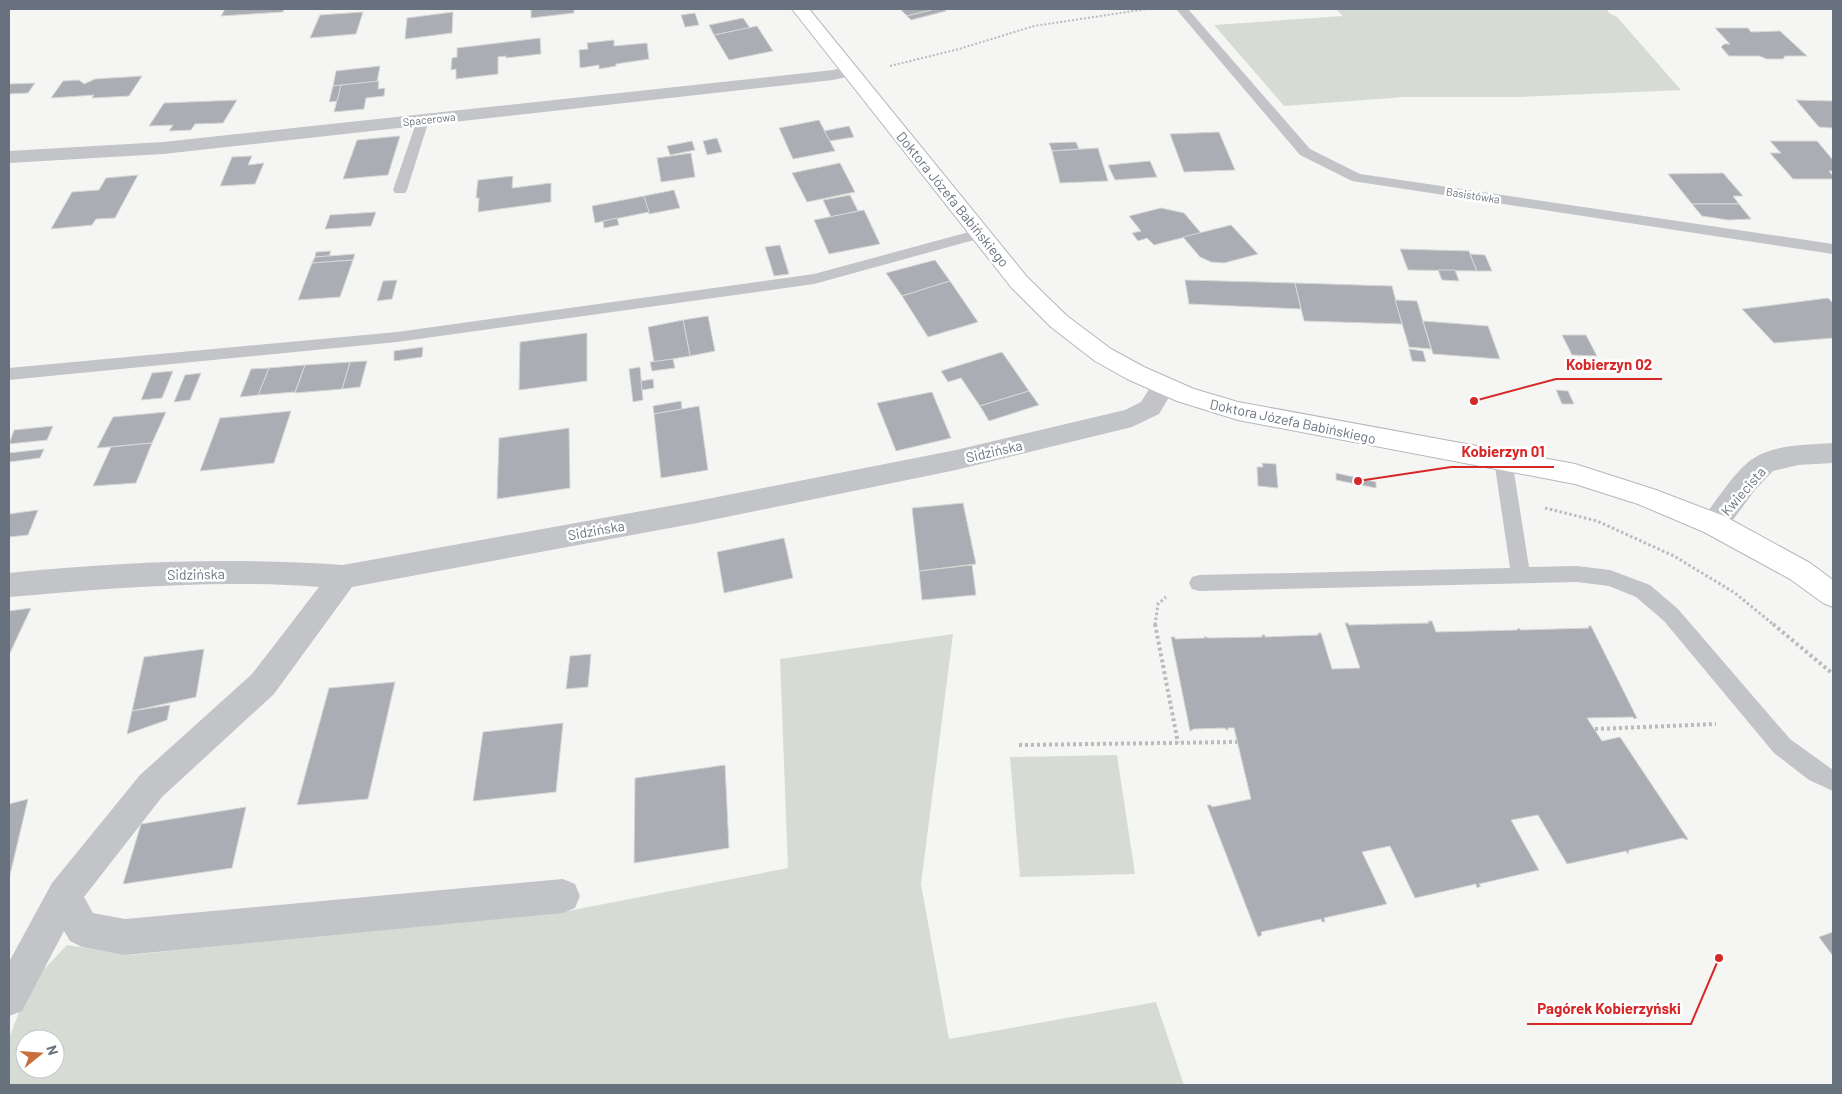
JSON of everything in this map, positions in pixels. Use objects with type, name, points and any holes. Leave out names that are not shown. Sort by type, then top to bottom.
[{"type":"street","name":"Doktora Józefa Babińskiego","points":[[800,9],[980,234],[1035,299],[1067,328],[1102,354],[1163,387],[1198,401],[1238,412],[1574,474],[1647,497],[1714,524],[1800,571],[1833,595]]},
{"type":"street","name":"Spacerowa","points":[[9,157],[163,148],[823,76],[849,71]]},
{"type":"street","name":"Sidzińska","points":[[9,585],[124,576],[290,572],[343,577],[687,514],[956,460],[1132,418],[1150,408],[1163,387]]},
{"type":"street","name":"Kwiecista","points":[[1714,524],[1728,504],[1763,464],[1797,456],[1833,453]]},
{"type":"street","points":[[9,998],[64,895],[151,786],[263,684],[343,577]]},
{"type":"street","points":[[64,895],[82,929],[125,937],[563,896]]},
{"type":"lane","name":"Basistówka","points":[[1182,9],[1305,152],[1358,178],[1833,249]]},
{"type":"lane","points":[[400,190],[423,120]]},
{"type":"lane","points":[[9,374],[397,337],[814,278],[980,234]]},
{"type":"lane","points":[[1503,460],[1522,575]]},
{"type":"lane","points":[[1199,582],[1577,574],[1610,578],[1643,590],[1671,615],[1782,746],[1817,773],[1833,781]]},
{"type":"path","points":[[889,66],[959,49],[1034,26],[1147,9]]},
{"type":"path","points":[[1509,498],[1597,521],[1674,556],[1735,593],[1833,674]]},
{"type":"path","points":[[1178,743],[1155,623],[1158,604],[1171,593],[1199,582]]},
{"type":"path","points":[[1595,729],[1762,722]]},
{"type":"path","points":[[1019,745],[1237,742]]},
{"type":"shaded area","points":[[1336,9],[1607,9],[1609,13],[1617,17],[1681,90],[1520,97],[1405,97],[1284,106],[1214,25],[1343,16]]},
{"type":"shaded area","points":[[953,634],[921,884],[949,1039],[1156,1002],[1184,1085],[9,1085],[9,1039],[29,985],[67,945],[130,955],[568,911],[788,868],[780,659]]},
{"type":"shaded area","points":[[1117,755],[1135,874],[1020,877],[1010,757]]},
{"type":"building","points":[[225,9],[284,9],[283,12],[221,16]]},
{"type":"building","points":[[531,9],[574,9],[574,13],[531,18]]},
{"type":"building","points":[[900,9],[935,9],[907,16]]},
{"type":"building","points":[[935,9],[944,9],[946,11],[911,20],[907,16]]},
{"type":"building","points":[[363,12],[356,34],[310,38],[320,15]]},
{"type":"building","points":[[453,12],[452,33],[405,39],[407,18]]},
{"type":"building","points":[[695,13],[699,25],[685,27],[681,15]]},
{"type":"building","points":[[743,18],[750,28],[714,35],[709,25]]},
{"type":"building","points":[[757,26],[773,51],[729,60],[714,35]]},
{"type":"building","points":[[1715,28],[1748,28],[1751,32],[1780,31],[1807,56],[1785,56],[1783,59],[1767,59],[1759,56],[1729,56],[1721,47],[1724,44],[1730,44]]},
{"type":"building","points":[[540,38],[541,54],[506,58],[506,56],[498,57],[498,74],[456,79],[456,69],[451,70],[452,58],[457,57],[457,48]]},
{"type":"building","points":[[614,40],[614,46],[647,43],[649,59],[616,64],[616,66],[599,69],[599,65],[580,68],[579,50],[588,49],[587,43]]},
{"type":"building","points":[[380,66],[377,82],[333,86],[336,71]]},
{"type":"building","points":[[142,76],[129,96],[92,98],[94,95],[51,98],[63,81],[79,80],[84,84],[95,79]]},
{"type":"building","points":[[379,81],[378,89],[385,88],[384,96],[366,98],[364,109],[334,112],[341,85]]},
{"type":"building","points":[[35,83],[28,93],[9,94],[9,84]]},
{"type":"building","points":[[341,85],[337,101],[329,102],[333,86]]},
{"type":"building","points":[[237,100],[223,123],[195,124],[191,130],[169,131],[173,125],[149,126],[164,103]]},
{"type":"building","points":[[1796,100],[1833,101],[1833,128],[1819,127]]},
{"type":"building","points":[[819,120],[835,151],[793,159],[779,128]]},
{"type":"building","points":[[849,126],[854,137],[830,141],[824,131]]},
{"type":"building","points":[[1219,132],[1235,170],[1184,172],[1170,134]]},
{"type":"building","points":[[400,136],[388,175],[343,179],[357,140]]},
{"type":"building","points":[[717,138],[722,152],[707,155],[703,141]]},
{"type":"building","points":[[692,141],[695,150],[670,155],[667,146]]},
{"type":"building","points":[[1770,141],[1817,141],[1833,160],[1833,171],[1829,171],[1833,179],[1793,179],[1770,153],[1781,153]]},
{"type":"building","points":[[1076,142],[1079,149],[1052,151],[1049,143]]},
{"type":"building","points":[[1098,148],[1108,181],[1060,183],[1052,151]]},
{"type":"building","points":[[691,153],[695,177],[661,182],[657,158]]},
{"type":"building","points":[[252,156],[248,165],[264,163],[255,184],[220,186],[232,157]]},
{"type":"building","points":[[1150,161],[1157,177],[1115,180],[1108,165]]},
{"type":"building","points":[[840,163],[855,192],[807,202],[792,173]]},
{"type":"building","points":[[1723,173],[1743,196],[1733,196],[1739,204],[1692,204],[1668,174]]},
{"type":"building","points":[[138,175],[115,218],[96,219],[92,225],[51,229],[72,192],[99,190],[106,178]]},
{"type":"building","points":[[513,176],[512,188],[551,183],[551,202],[478,212],[479,198],[476,198],[478,180]]},
{"type":"building","points":[[674,190],[680,208],[649,214],[644,196]]},
{"type":"building","points":[[850,195],[858,211],[831,217],[823,200]]},
{"type":"building","points":[[644,196],[649,212],[595,223],[592,206]]},
{"type":"building","points":[[1692,204],[1739,204],[1751,219],[1728,220],[1702,216]]},
{"type":"building","points":[[1161,208],[1184,213],[1201,233],[1154,245],[1147,238],[1138,241],[1132,233],[1141,231],[1129,216]]},
{"type":"building","points":[[864,210],[880,244],[829,254],[814,220]]},
{"type":"building","points":[[376,212],[371,226],[325,229],[330,215]]},
{"type":"building","points":[[617,218],[619,225],[604,228],[603,221]]},
{"type":"building","points":[[1231,225],[1258,254],[1224,263],[1211,262],[1200,257],[1183,237]]},
{"type":"building","points":[[780,245],[789,274],[774,276],[765,247]]},
{"type":"building","points":[[1400,249],[1469,251],[1477,271],[1408,270]]},
{"type":"building","points":[[331,251],[329,256],[315,257],[316,252]]},
{"type":"building","points":[[355,254],[353,260],[312,263],[315,257]]},
{"type":"building","points":[[1470,254],[1485,255],[1492,271],[1477,271]]},
{"type":"building","points":[[353,260],[340,297],[298,300],[312,263]]},
{"type":"building","points":[[935,260],[950,281],[902,296],[886,273]]},
{"type":"building","points":[[1438,270],[1455,270],[1459,281],[1442,280]]},
{"type":"building","points":[[397,280],[392,299],[377,301],[383,281]]},
{"type":"building","points":[[1185,280],[1295,283],[1301,309],[1189,304]]},
{"type":"building","points":[[950,281],[978,322],[928,337],[902,296]]},
{"type":"building","points":[[1295,283],[1392,286],[1402,324],[1304,321]]},
{"type":"building","points":[[1828,298],[1833,303],[1833,338],[1774,343],[1742,309]]},
{"type":"building","points":[[1395,300],[1417,301],[1431,349],[1409,347]]},
{"type":"building","points":[[708,316],[715,351],[690,356],[683,320]]},
{"type":"building","points":[[683,320],[690,356],[654,362],[648,327]]},
{"type":"building","points":[[1423,321],[1488,326],[1500,359],[1433,354]]},
{"type":"building","points":[[587,333],[587,381],[519,390],[520,342]]},
{"type":"building","points":[[1562,335],[1586,335],[1597,356],[1572,355]]},
{"type":"building","points":[[423,347],[422,357],[394,361],[394,351]]},
{"type":"building","points":[[1409,349],[1423,351],[1426,362],[1412,361]]},
{"type":"building","points":[[1002,352],[1029,391],[980,406],[961,378],[948,382],[941,371]]},
{"type":"building","points":[[673,359],[675,368],[652,371],[650,362]]},
{"type":"building","points":[[367,361],[360,387],[342,389],[350,362]]},
{"type":"building","points":[[350,362],[342,389],[295,393],[305,365]]},
{"type":"building","points":[[305,365],[295,392],[258,395],[269,368]]},
{"type":"building","points":[[640,367],[643,400],[633,402],[629,369]]},
{"type":"building","points":[[269,368],[258,395],[240,397],[251,369]]},
{"type":"building","points":[[173,371],[162,398],[141,400],[152,373]]},
{"type":"building","points":[[201,373],[190,400],[174,402],[185,375]]},
{"type":"building","points":[[653,379],[654,388],[642,390],[641,381]]},
{"type":"building","points":[[1556,390],[1568,391],[1574,404],[1562,404]]},
{"type":"building","points":[[1029,391],[1039,405],[989,421],[980,406]]},
{"type":"building","points":[[932,392],[951,438],[896,451],[877,403]]},
{"type":"building","points":[[681,401],[682,409],[654,414],[653,406]]},
{"type":"building","points":[[699,406],[708,470],[661,478],[654,414]]},
{"type":"building","points":[[291,411],[274,463],[200,471],[220,418]]},
{"type":"building","points":[[166,412],[152,443],[97,448],[113,417]]},
{"type":"building","points":[[53,426],[47,440],[9,444],[14,430]]},
{"type":"building","points":[[569,428],[570,488],[497,499],[499,438]]},
{"type":"building","points":[[152,443],[136,483],[93,486],[111,447]]},
{"type":"building","points":[[44,449],[40,458],[9,462],[9,453]]},
{"type":"building","points":[[1262,463],[1276,464],[1278,488],[1258,486],[1257,467],[1263,467]]},
{"type":"building","points":[[1336,473],[1376,482],[1376,488],[1336,480]]},
{"type":"building","points":[[963,503],[976,564],[919,571],[912,508]]},
{"type":"building","points":[[38,510],[28,535],[9,537],[9,514]]},
{"type":"building","points":[[784,538],[793,578],[724,593],[717,552]]},
{"type":"building","points":[[972,565],[976,595],[922,600],[919,571]]},
{"type":"building","points":[[31,608],[9,655],[9,611]]},
{"type":"building","points":[[1428,621],[1432,621],[1436,632],[1517,630],[1518,628],[1521,630],[1589,628],[1588,626],[1591,626],[1637,718],[1587,718],[1602,741],[1620,737],[1688,839],[1683,838],[1629,850],[1628,854],[1626,851],[1567,864],[1538,815],[1511,820],[1539,870],[1479,884],[1481,886],[1477,888],[1476,884],[1415,898],[1390,846],[1362,852],[1387,904],[1324,918],[1325,922],[1322,922],[1321,919],[1261,932],[1262,935],[1258,937],[1207,805],[1212,807],[1251,799],[1234,728],[1228,728],[1228,730],[1225,728],[1194,729],[1190,731],[1171,637],[1175,637],[1175,639],[1205,638],[1204,636],[1208,638],[1262,637],[1262,635],[1265,635],[1265,637],[1318,635],[1318,633],[1321,633],[1332,669],[1360,668],[1345,623],[1349,625],[1429,623]]},
{"type":"building","points":[[204,649],[196,697],[132,711],[144,657]]},
{"type":"building","points":[[591,654],[588,687],[566,689],[570,656]]},
{"type":"building","points":[[395,682],[368,799],[297,805],[329,688]]},
{"type":"building","points":[[170,705],[167,720],[127,734],[132,711]]},
{"type":"building","points":[[563,723],[556,792],[473,801],[483,732]]},
{"type":"building","points":[[725,765],[729,848],[634,863],[635,778]]},
{"type":"building","points":[[28,799],[9,879],[9,804]]},
{"type":"building","points":[[246,807],[232,868],[123,884],[141,824]]},
{"type":"building","points":[[1833,932],[1833,956],[1819,937]]},
{"type":"place","name":"Kobierzyn 02","points":[[1474,401]]},
{"type":"place","name":"Kobierzyn 01","points":[[1358,481]]},
{"type":"place","name":"Pagórek Kobierzyński","points":[[1719,958]]}]
